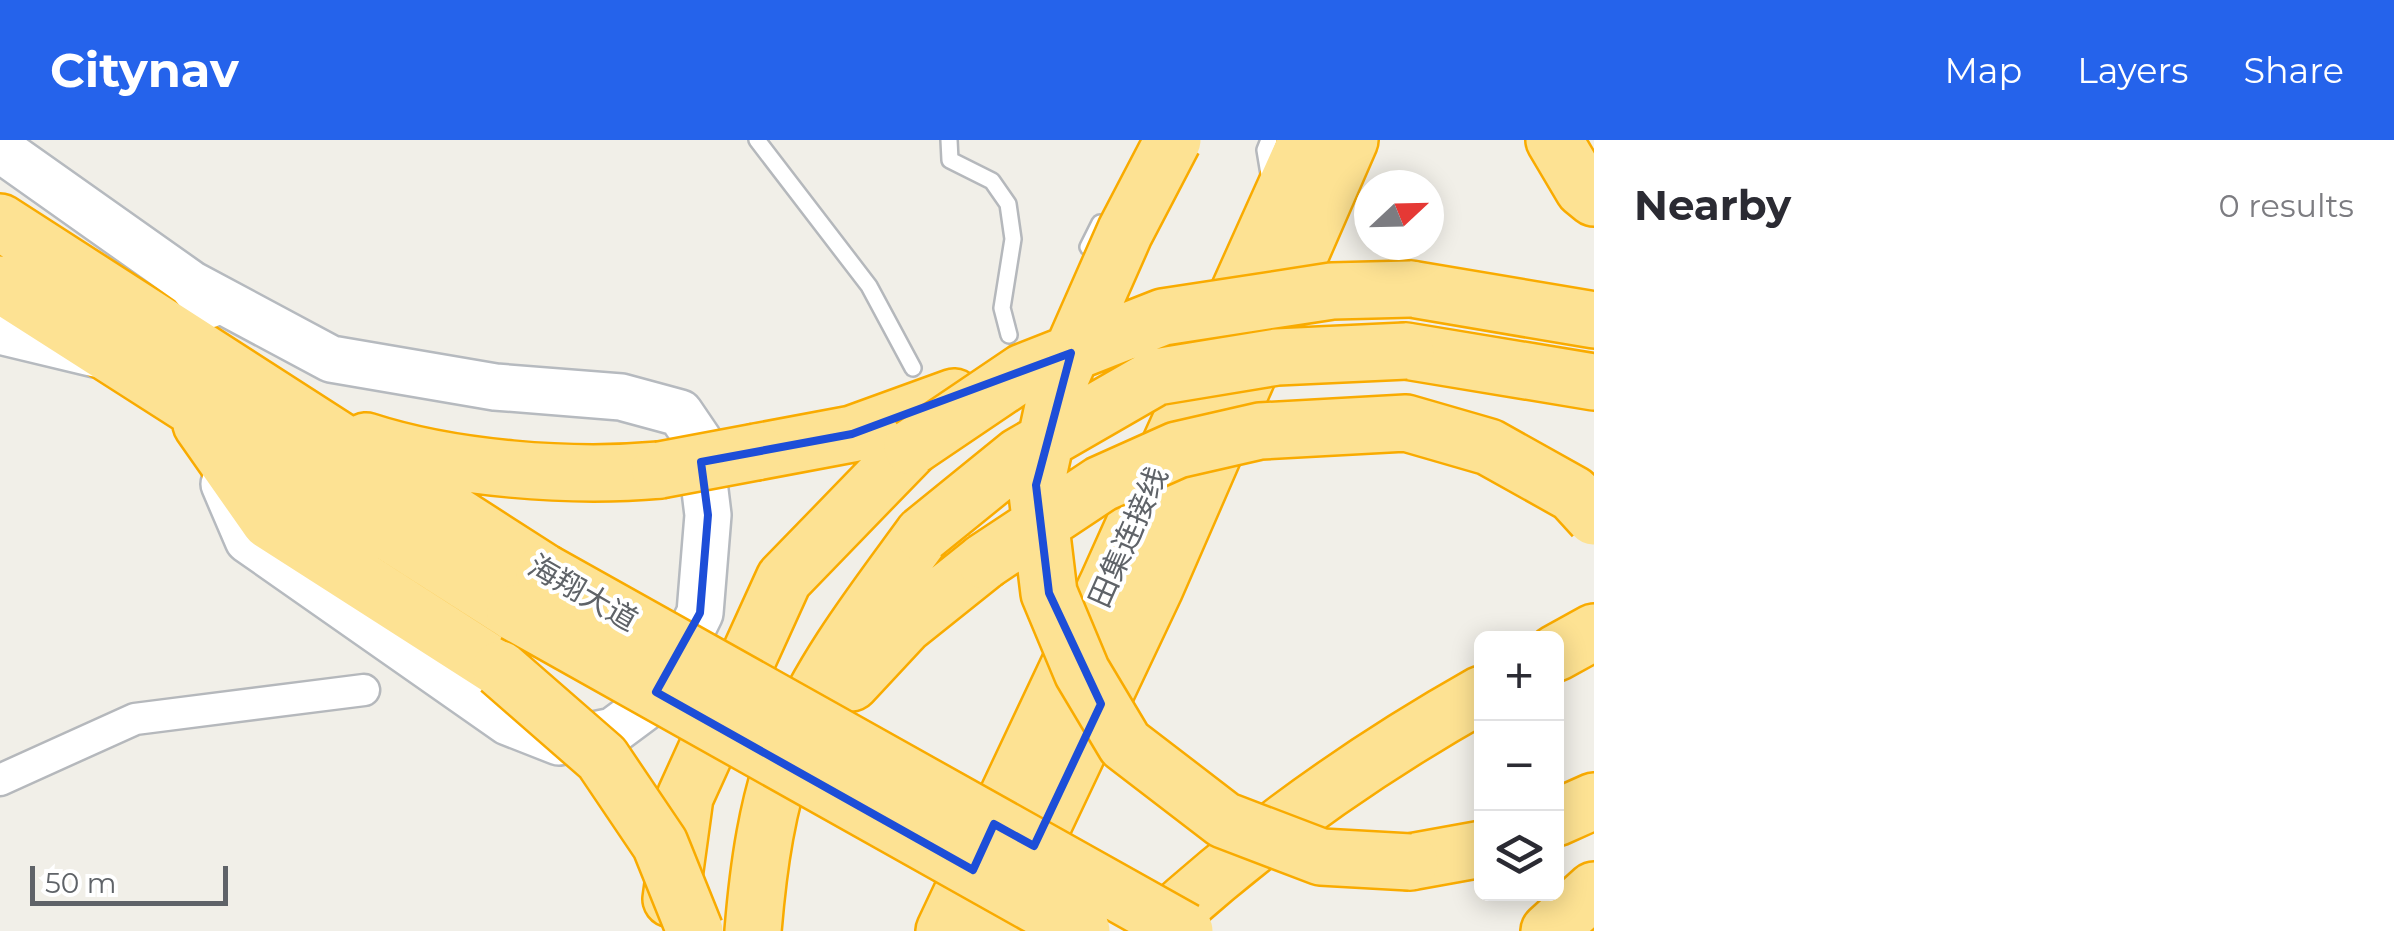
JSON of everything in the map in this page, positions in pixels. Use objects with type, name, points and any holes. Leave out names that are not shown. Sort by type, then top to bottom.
[{"type":"highway","points":[[1173,140],[1125,232],[1058,384],[1036,485],[1049,593],[1082,672],[1125,744],[1224,820],[1322,857],[1410,862],[1474,850]]},
{"type":"highway","name":"田集连接线","points":[[944,931],[1108,583],[1307,140]]},
{"type":"highway","name":"田集连接线","points":[[993,931],[1155,588],[1350,140]]},
{"type":"highway","points":[[1554,140],[1584,190],[1594,198]]},
{"type":"highway","name":"海翔大道","points":[[0,222],[312,423],[530,592],[1082,931]]},
{"type":"highway","name":"海翔大道","points":[[0,284],[188,405],[530,592],[1186,931]]},
{"type":"highway","points":[[312,423],[417,454],[601,475],[660,470],[852,434],[907,411],[1016,354],[1163,317],[1332,291],[1412,289],[1594,320]]},
{"type":"highway","points":[[753,931],[757,873],[791,744],[850,634],[923,534],[1019,456],[1156,378],[1277,356],[1406,351],[1594,382]]},
{"type":"highway","points":[[188,405],[268,521],[500,669],[602,758],[660,844],[695,931]]},
{"type":"highway","points":[[666,931],[685,797],[784,579],[907,411]]},
{"type":"highway","points":[[783,774],[849,684],[904,625],[985,561],[1102,484],[1177,450],[1260,430],[1406,423],[1489,447],[1573,494],[1594,517]]},
{"type":"highway","points":[[1564,648],[1594,632]]},
{"type":"highway","points":[[1154,931],[1226,868],[1414,732],[1474,698]]},
{"type":"highway","points":[[1564,814],[1594,801]]},
{"type":"highway","points":[[1550,931],[1594,890]]},
{"type":"street","points":[[0,149],[190,284],[331,359],[495,388],[621,397],[680,413],[699,441],[708,515],[700,613],[673,668],[648,705],[613,731],[560,742],[508,722],[248,540],[188,405]]},
{"type":"street","points":[[190,284],[312,423]]},
{"type":"street","points":[[0,332],[117,359]]},
{"type":"street","points":[[0,780],[136,720],[364,690]]},
{"type":"lane","points":[[949,140],[950,160],[992,181],[1008,204],[1012,240],[1002,308],[1016,354]]},
{"type":"lane","points":[[1268,140],[1264,150],[1269,178],[1280,200]]},
{"type":"lane","points":[[765,143],[868,286],[907,411]]},
{"type":"lane","points":[[1088,247],[1112,201]]},
{"type":"highlighted area","points":[[1071,353],[1036,485],[1049,593],[1101,704],[1034,846],[994,824],[973,870],[656,692],[700,613],[708,515],[701,462],[852,434]]}]
